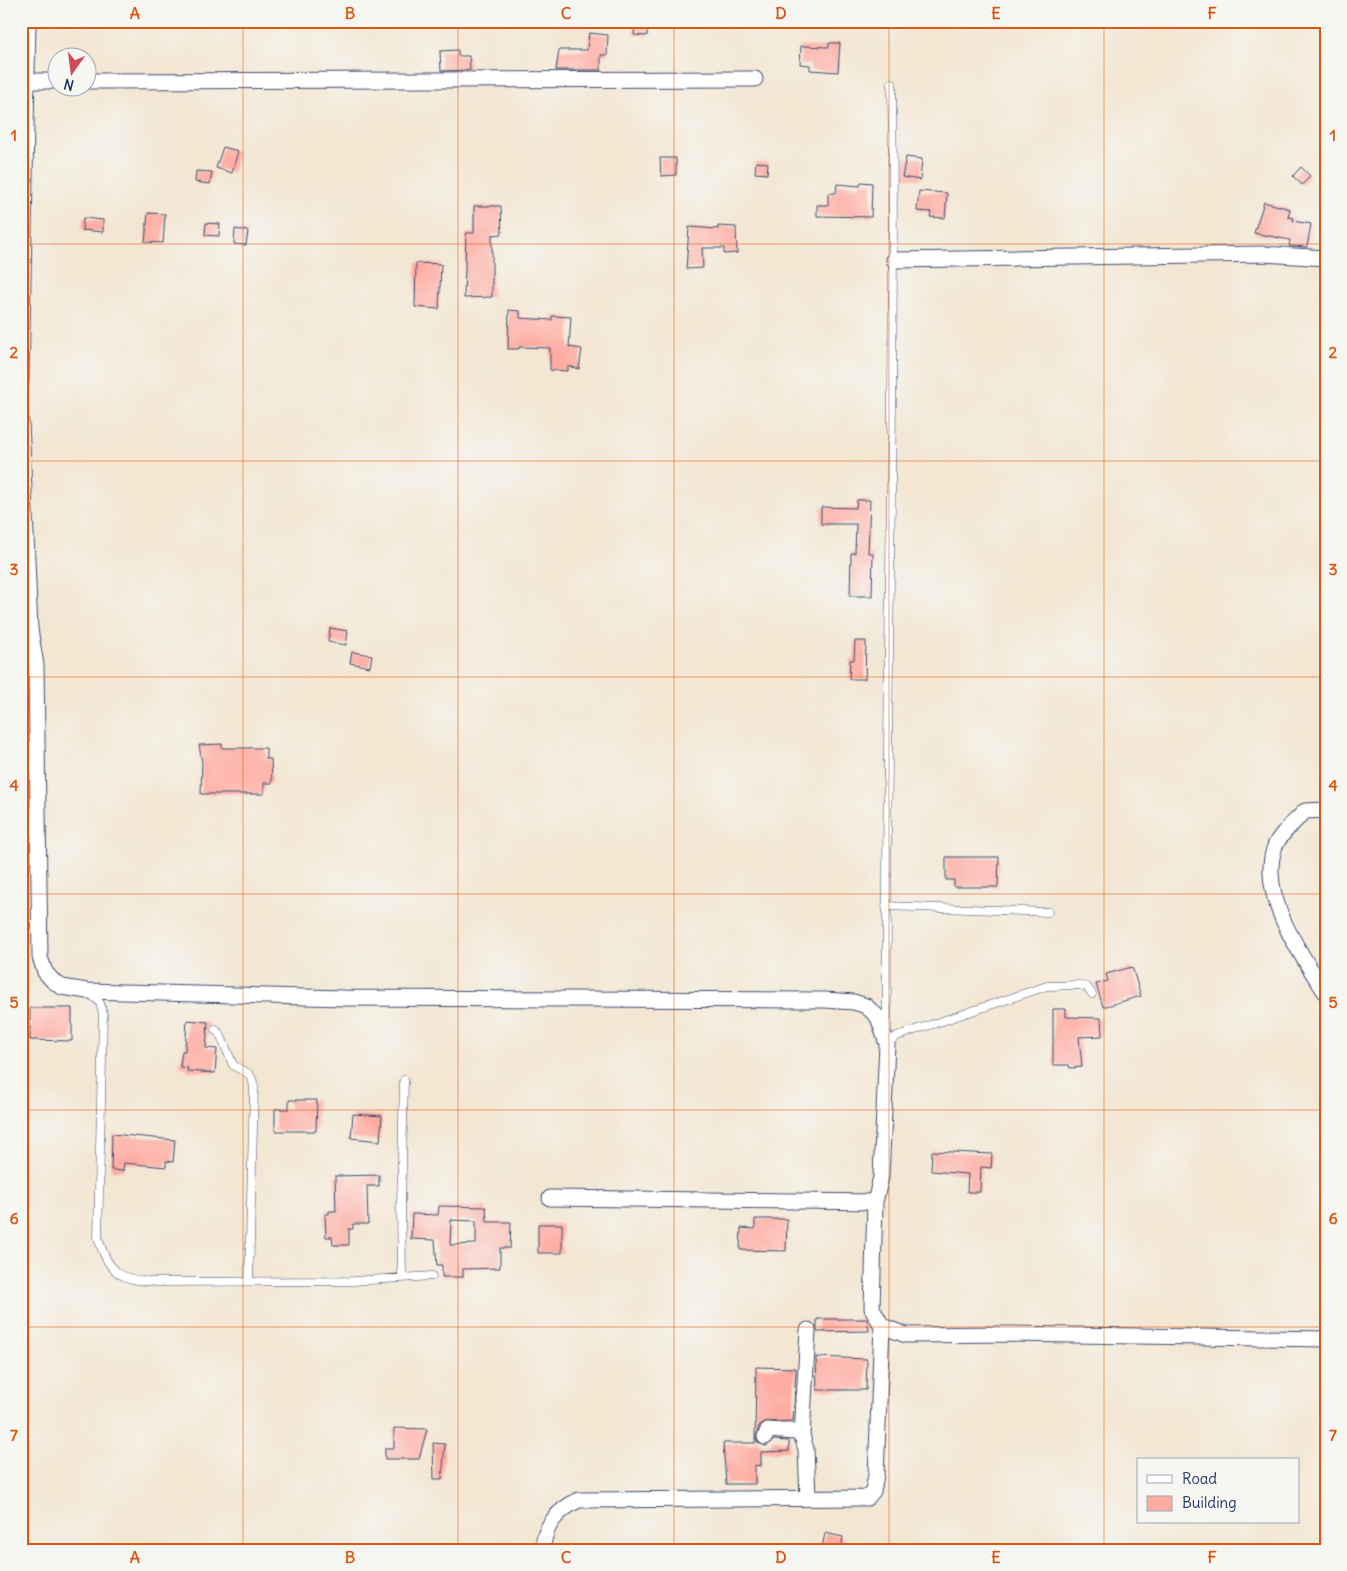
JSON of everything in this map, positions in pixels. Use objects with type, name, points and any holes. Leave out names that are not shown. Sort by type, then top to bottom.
[{"type":"street","points":[[21,382],[28,21]]},
{"type":"street","points":[[98,81],[756,79]]},
{"type":"street","points":[[27,81],[48,81]]},
{"type":"street","points":[[894,260],[1264,254],[1326,258]]},
{"type":"street","points":[[21,421],[30,629],[36,665],[40,957],[45,972],[53,981],[62,987],[87,991],[344,998],[843,1001],[866,1006],[878,1017],[887,1044],[881,1177],[875,1202],[872,1308],[882,1326],[877,1451],[873,1491],[866,1498],[579,1500],[564,1507],[556,1514],[543,1550]]},
{"type":"street","points":[[1326,810],[1305,811],[1288,828],[1274,848],[1270,869],[1273,898],[1306,963],[1326,993]]},
{"type":"street","points":[[550,1198],[875,1202]]},
{"type":"street","points":[[882,1326],[906,1335],[1006,1334],[1326,1339]]},
{"type":"street","points":[[808,1330],[802,1436],[806,1449],[808,1498]]},
{"type":"street","points":[[764,1437],[768,1430],[795,1432],[802,1436]]},
{"type":"lane","points":[[887,1044],[886,906],[894,260],[892,82]]},
{"type":"lane","points":[[886,906],[1048,912]]},
{"type":"lane","points":[[887,1044],[898,1036],[1047,986],[1079,985],[1087,987],[1092,994]]},
{"type":"lane","points":[[87,991],[100,1003],[103,1014],[98,1237],[107,1264],[119,1275],[132,1280],[353,1281],[432,1276]]},
{"type":"lane","points":[[215,1029],[220,1034],[232,1065],[246,1071],[252,1077],[254,1087],[249,1280]]},
{"type":"lane","points":[[402,1278],[400,1207],[404,1080]]},
{"type":"building","points":[[635,21],[648,21],[647,36],[634,35]]},
{"type":"building","points":[[589,33],[608,35],[607,55],[601,55],[601,70],[556,70],[559,50],[587,50]]},
{"type":"building","points":[[829,43],[840,43],[838,72],[810,70],[810,65],[800,64],[801,46],[829,47]]},
{"type":"building","points":[[458,50],[458,56],[469,56],[470,70],[441,71],[440,51]]},
{"type":"building","points":[[223,147],[238,151],[232,173],[216,168]]},
{"type":"building","points":[[906,157],[922,159],[920,180],[902,177]]},
{"type":"building","points":[[660,158],[676,158],[676,175],[661,176]]},
{"type":"building","points":[[756,162],[768,163],[767,174],[755,173]]},
{"type":"building","points":[[1301,167],[1310,176],[1302,185],[1293,176]]},
{"type":"building","points":[[196,171],[212,172],[210,184],[195,182]]},
{"type":"building","points":[[861,182],[872,183],[871,217],[817,216],[817,205],[828,205],[828,193],[836,193],[837,184],[860,186]]},
{"type":"building","points":[[919,191],[947,193],[945,218],[930,217],[931,212],[917,211]]},
{"type":"building","points":[[1264,202],[1290,209],[1288,217],[1294,218],[1293,221],[1311,224],[1307,247],[1289,246],[1290,240],[1254,233]]},
{"type":"building","points":[[474,206],[501,206],[502,234],[492,235],[492,297],[464,298],[466,233],[474,233]]},
{"type":"building","points":[[148,213],[165,214],[163,243],[145,242]]},
{"type":"building","points":[[83,218],[103,220],[103,232],[82,230]]},
{"type":"building","points":[[206,223],[220,224],[219,236],[205,235]]},
{"type":"building","points":[[718,226],[736,227],[737,253],[724,254],[724,248],[702,248],[703,268],[686,269],[689,227],[718,229]]},
{"type":"building","points":[[235,229],[248,231],[246,245],[234,244]]},
{"type":"building","points":[[416,263],[441,264],[439,309],[415,307]]},
{"type":"building","points":[[509,310],[520,311],[520,318],[552,320],[552,316],[571,317],[569,347],[582,349],[579,369],[568,366],[568,371],[550,370],[550,348],[519,347],[519,349],[508,349]]},
{"type":"building","points":[[857,500],[870,500],[868,553],[873,553],[872,596],[850,596],[851,553],[855,553],[856,524],[821,524],[821,507],[856,508]]},
{"type":"building","points":[[330,628],[348,631],[346,645],[328,642]]},
{"type":"building","points":[[855,641],[866,641],[865,679],[849,679],[850,660],[854,660]]},
{"type":"building","points":[[352,652],[372,655],[370,667],[350,663]]},
{"type":"building","points":[[222,744],[222,748],[266,748],[266,759],[271,759],[272,783],[264,783],[264,794],[201,794],[202,763],[199,745]]},
{"type":"building","points":[[946,857],[999,857],[998,887],[954,887],[954,880],[946,880]]},
{"type":"building","points":[[1132,967],[1141,996],[1103,1007],[1096,984],[1108,981],[1106,974]]},
{"type":"building","points":[[30,1008],[72,1008],[72,1041],[30,1040]]},
{"type":"building","points":[[1053,1009],[1066,1009],[1066,1017],[1101,1018],[1102,1036],[1079,1037],[1082,1067],[1070,1068],[1069,1065],[1053,1065]]},
{"type":"building","points":[[187,1020],[208,1022],[206,1048],[217,1049],[215,1073],[187,1071],[188,1068],[180,1067],[182,1051],[185,1051]]},
{"type":"building","points":[[289,1100],[317,1100],[316,1131],[275,1131],[275,1109],[289,1109]]},
{"type":"building","points":[[353,1114],[382,1116],[380,1141],[351,1138]]},
{"type":"building","points":[[112,1134],[175,1140],[173,1162],[166,1161],[166,1167],[124,1163],[123,1171],[111,1170]]},
{"type":"building","points":[[932,1151],[992,1154],[991,1168],[981,1167],[980,1192],[967,1192],[968,1174],[931,1171]]},
{"type":"building","points":[[379,1175],[379,1186],[367,1186],[368,1224],[353,1224],[353,1229],[349,1229],[349,1245],[333,1245],[332,1237],[326,1237],[325,1214],[329,1214],[329,1211],[336,1211],[335,1176]]},
{"type":"building","points":[[439,1206],[486,1207],[487,1222],[511,1222],[510,1248],[500,1248],[500,1268],[463,1269],[463,1277],[442,1277],[442,1265],[437,1265],[435,1240],[411,1239],[412,1214],[438,1215]],"holes":[[[451,1220],[476,1221],[476,1244],[450,1245]]]},
{"type":"building","points":[[755,1219],[787,1219],[786,1251],[740,1250],[741,1228],[755,1229]]},
{"type":"building","points":[[538,1224],[562,1224],[562,1253],[538,1253]]},
{"type":"building","points":[[817,1319],[867,1319],[869,1331],[817,1332]]},
{"type":"building","points":[[816,1357],[867,1359],[866,1390],[817,1390]]},
{"type":"building","points":[[756,1367],[796,1368],[793,1421],[764,1422],[759,1426],[756,1438],[758,1443],[766,1446],[774,1440],[789,1441],[789,1451],[761,1452],[761,1466],[755,1465],[755,1484],[726,1484],[723,1443],[755,1443]]},
{"type":"building","points":[[394,1428],[427,1429],[419,1459],[385,1459],[385,1448],[394,1448]]},
{"type":"building","points":[[433,1443],[445,1444],[442,1479],[434,1479]]},
{"type":"building","points":[[825,1533],[843,1537],[841,1550],[822,1548]]}]
